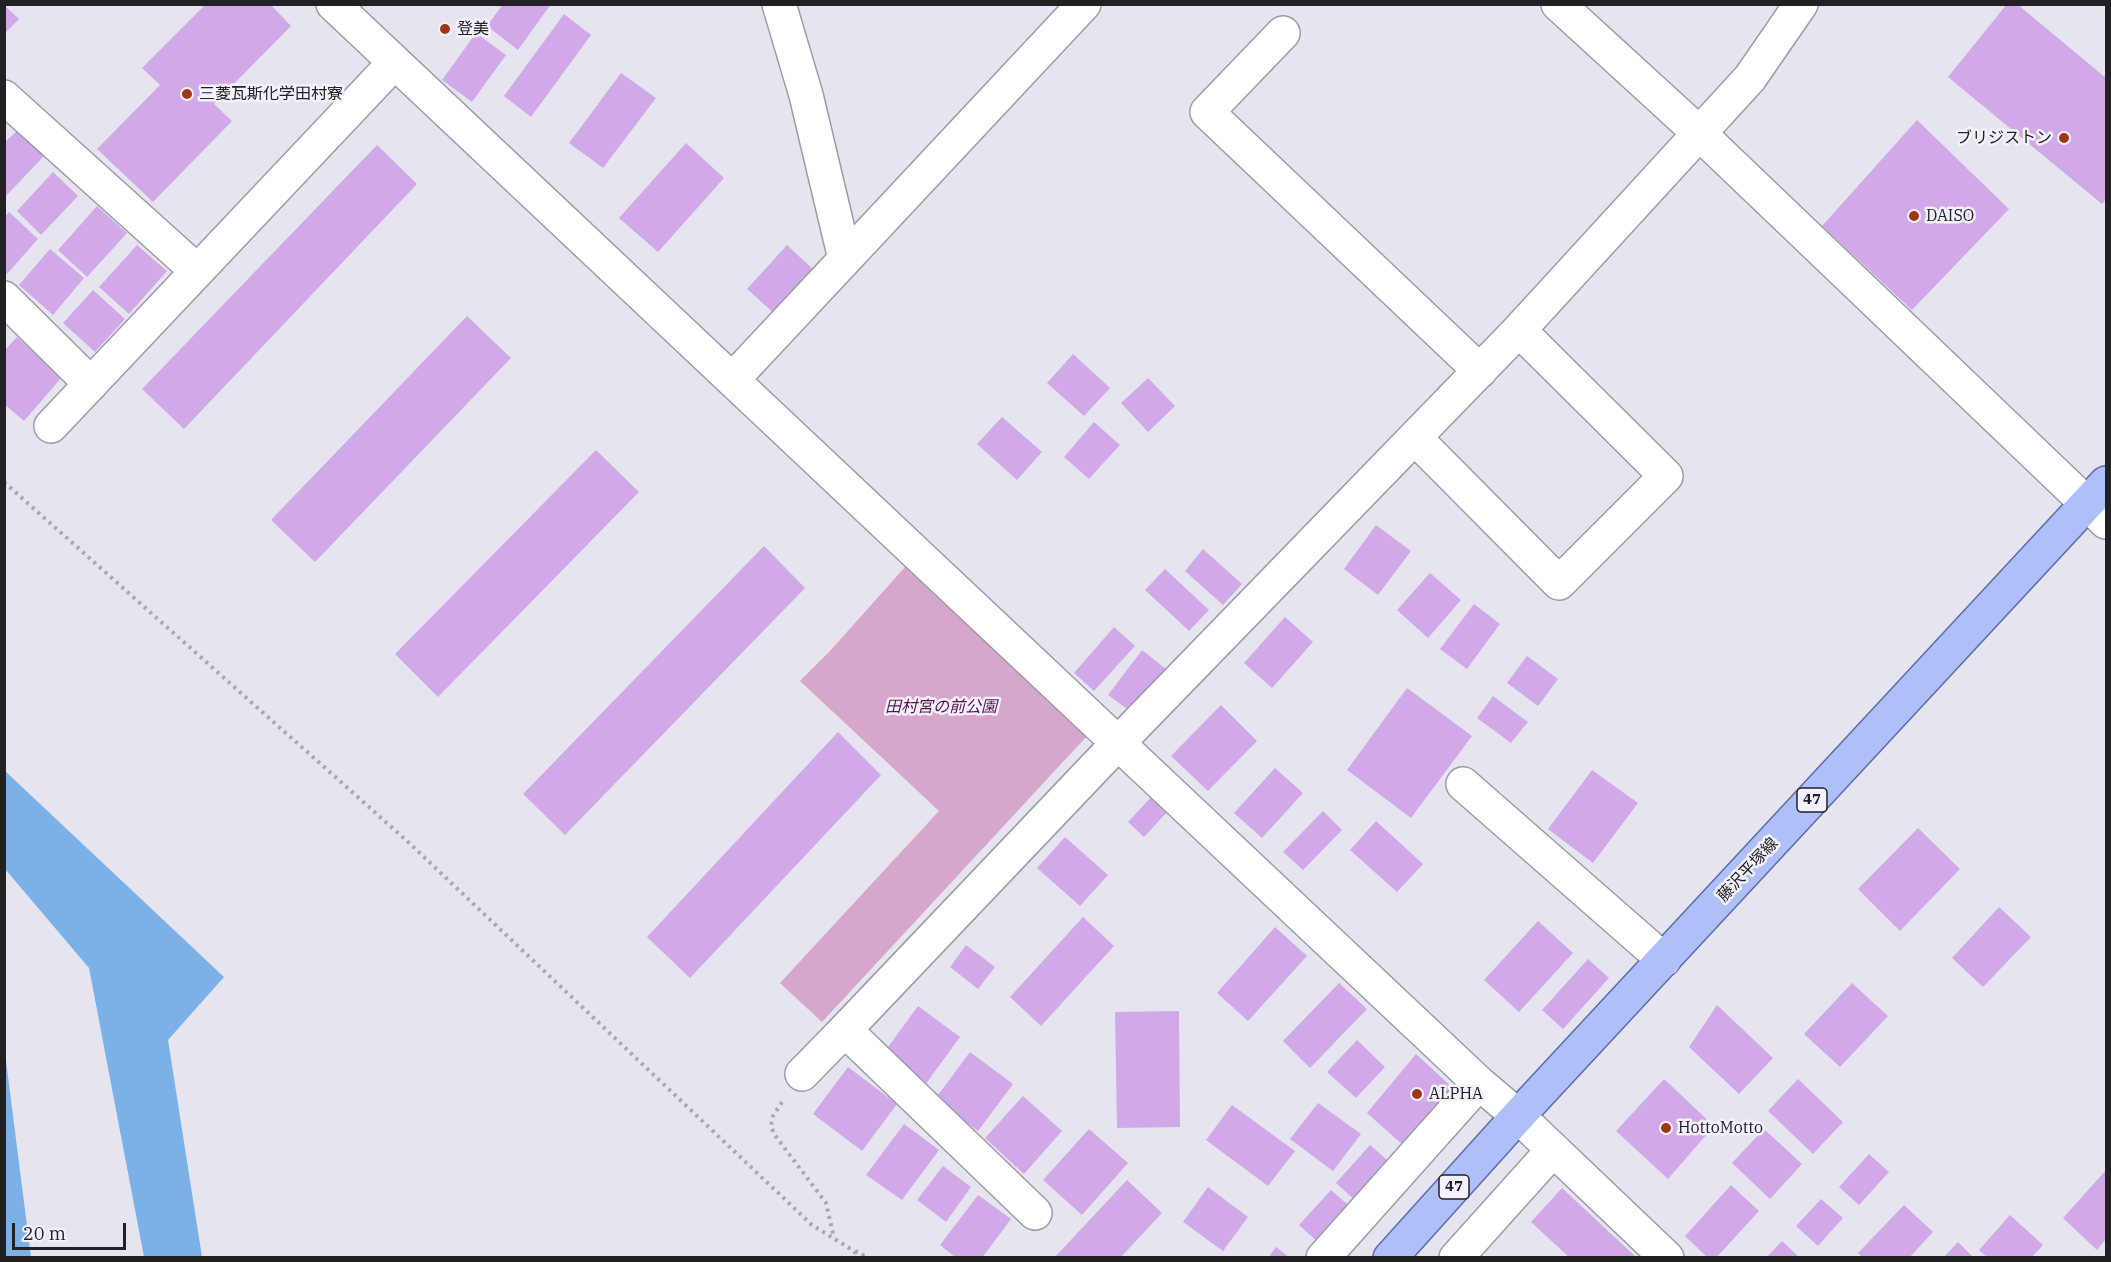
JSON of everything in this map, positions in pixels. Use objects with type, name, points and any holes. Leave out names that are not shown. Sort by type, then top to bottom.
[{"type":"main road","name":"藤沢平塚線","points":[[1390,1257],[1664,960],[2100,503]]},
{"type":"street","points":[[333,4],[1479,1083],[1518,1116],[1667,1257]]},
{"type":"street","points":[[779,4],[806,95],[845,259]]},
{"type":"street","points":[[733,379],[1084,4]]},
{"type":"street","points":[[1558,4],[2100,503]]},
{"type":"street","points":[[802,1074],[1118,743],[1519,330],[1750,78],[1801,4]]},
{"type":"street","points":[[1283,33],[1207,112],[1480,371]]},
{"type":"street","points":[[51,426],[394,63]]},
{"type":"street","points":[[4,97],[196,270]]},
{"type":"street","points":[[4,298],[91,384]]},
{"type":"street","points":[[1415,438],[1559,583],[1666,476],[1519,330]]},
{"type":"street","points":[[1463,784],[1664,960]]},
{"type":"street","points":[[845,1030],[1035,1213]]},
{"type":"street","points":[[1323,1257],[1479,1083]]},
{"type":"street","points":[[1456,1257],[1552,1150]]},
{"type":"path","points":[[4,482],[406,840],[812,1225],[854,1251],[869,1257]]},
{"type":"path","points":[[802,1074],[773,1116],[771,1125],[774,1134],[826,1203],[835,1239]]},
{"type":"path","points":[[854,1251],[859,1257]]},
{"type":"green space","name":"田村宮の前公園","points":[[905,567],[1087,736],[822,1022],[780,983],[939,811],[800,681]]},
{"type":"water","points":[[4,770],[224,977],[168,1040],[202,1257],[144,1257],[89,968],[5,869]]},
{"type":"water","points":[[5,1053],[31,1257],[5,1257]]},
{"type":"building","name":"三菱瓦斯化学田村寮","points":[[206,4],[270,4],[291,26],[214,104],[232,121],[153,202],[97,149],[160,85],[142,68]]},
{"type":"building","points":[[503,4],[551,4],[518,50],[487,26]]},
{"type":"building","name":"ブリジストン","points":[[2007,4],[2017,4],[2106,78],[2106,199],[2102,204],[1948,77]]},
{"type":"building","points":[[4,5],[19,19],[4,34]]},
{"type":"building","points":[[564,14],[591,35],[531,117],[504,96]]},
{"type":"building","points":[[476,33],[506,55],[472,102],[442,80]]},
{"type":"building","points":[[621,73],[656,98],[603,168],[569,143]]},
{"type":"building","points":[[1917,120],[2009,209],[1912,310],[1822,226]]},
{"type":"building","points":[[17,131],[44,156],[4,198],[4,143]]},
{"type":"building","points":[[686,143],[724,178],[658,252],[619,218]]},
{"type":"building","points":[[377,145],[417,184],[184,429],[142,389]]},
{"type":"building","points":[[53,172],[78,196],[41,235],[17,211]]},
{"type":"building","points":[[97,206],[127,233],[87,277],[58,250]]},
{"type":"building","points":[[9,212],[38,239],[7,274],[4,272],[4,217]]},
{"type":"building","points":[[137,245],[167,271],[129,314],[99,287]]},
{"type":"building","points":[[787,245],[816,272],[776,315],[747,289]]},
{"type":"building","points":[[50,249],[84,278],[53,315],[19,285]]},
{"type":"building","points":[[93,290],[125,319],[95,352],[63,323]]},
{"type":"building","points":[[467,316],[511,358],[315,562],[271,520]]},
{"type":"building","points":[[17,337],[62,377],[24,421],[4,404],[4,351]]},
{"type":"building","points":[[1073,354],[1110,388],[1084,416],[1047,383]]},
{"type":"building","points":[[1148,378],[1175,406],[1148,432],[1121,403]]},
{"type":"building","points":[[1002,417],[1042,452],[1017,480],[977,444]]},
{"type":"building","points":[[1094,422],[1120,445],[1089,479],[1064,457]]},
{"type":"building","points":[[596,450],[639,492],[438,697],[395,654]]},
{"type":"building","points":[[1376,525],[1411,551],[1378,595],[1344,569]]},
{"type":"building","points":[[764,546],[805,588],[565,835],[523,794]]},
{"type":"building","points":[[1203,549],[1242,584],[1223,605],[1185,571]]},
{"type":"building","points":[[1165,569],[1209,610],[1189,631],[1145,590]]},
{"type":"building","points":[[1430,573],[1461,600],[1428,638],[1397,610]]},
{"type":"building","points":[[1474,604],[1500,624],[1467,669],[1440,649]]},
{"type":"building","points":[[1285,617],[1313,642],[1272,688],[1244,663]]},
{"type":"building","points":[[1114,627],[1135,646],[1094,691],[1074,673]]},
{"type":"building","points":[[1142,650],[1170,672],[1137,716],[1108,695]]},
{"type":"building","points":[[1527,656],[1558,679],[1538,706],[1507,683]]},
{"type":"building","points":[[1407,688],[1472,736],[1411,818],[1347,770]]},
{"type":"building","points":[[1493,696],[1528,722],[1511,743],[1477,718]]},
{"type":"building","points":[[1221,705],[1257,741],[1208,791],[1171,756]]},
{"type":"building","points":[[838,732],[881,775],[690,978],[647,937]]},
{"type":"building","points":[[1275,768],[1303,793],[1262,838],[1234,813]]},
{"type":"building","points":[[1592,770],[1638,803],[1593,863],[1548,829]]},
{"type":"building","points":[[1153,795],[1169,810],[1144,837],[1128,822]]},
{"type":"building","points":[[1323,811],[1342,830],[1303,870],[1283,852]]},
{"type":"building","points":[[1376,821],[1423,864],[1397,892],[1350,850]]},
{"type":"building","points":[[1918,828],[1960,869],[1900,931],[1858,889]]},
{"type":"building","points":[[1065,837],[1108,875],[1080,906],[1037,868]]},
{"type":"building","points":[[1999,907],[2031,937],[1983,987],[1952,958]]},
{"type":"building","points":[[1083,917],[1114,946],[1041,1026],[1010,997]]},
{"type":"building","points":[[1538,921],[1573,953],[1519,1012],[1484,980]]},
{"type":"building","points":[[1275,927],[1307,956],[1248,1021],[1217,993]]},
{"type":"building","points":[[966,945],[995,967],[978,989],[950,967]]},
{"type":"building","points":[[1588,959],[1609,978],[1563,1029],[1542,1010]]},
{"type":"building","points":[[1339,983],[1367,1009],[1310,1068],[1283,1041]]},
{"type":"building","points":[[1852,983],[1888,1016],[1840,1067],[1804,1034]]},
{"type":"building","points":[[1717,1005],[1773,1058],[1739,1094],[1689,1047]]},
{"type":"building","points":[[918,1006],[960,1037],[925,1085],[883,1054]]},
{"type":"building","points":[[1179,1011],[1180,1127],[1117,1128],[1115,1012]]},
{"type":"building","points":[[1357,1040],[1385,1067],[1356,1098],[1327,1072]]},
{"type":"building","points":[[970,1052],[1013,1084],[978,1131],[935,1099]]},
{"type":"building","points":[[1416,1054],[1455,1090],[1405,1147],[1367,1113]]},
{"type":"building","points":[[848,1067],[897,1104],[862,1151],[813,1114]]},
{"type":"building","points":[[1664,1079],[1714,1126],[1668,1179],[1616,1131]]},
{"type":"building","points":[[1798,1079],[1843,1122],[1813,1154],[1768,1111]]},
{"type":"building","points":[[1023,1096],[1062,1131],[1024,1174],[985,1138]]},
{"type":"building","points":[[1318,1103],[1361,1134],[1333,1171],[1290,1139]]},
{"type":"building","points":[[1232,1105],[1295,1151],[1268,1186],[1206,1140]]},
{"type":"building","points":[[904,1124],[939,1150],[902,1200],[866,1175]]},
{"type":"building","points":[[1089,1129],[1128,1163],[1082,1215],[1043,1180]]},
{"type":"building","points":[[1764,1129],[1802,1164],[1770,1199],[1732,1163]]},
{"type":"building","points":[[1370,1145],[1393,1165],[1359,1204],[1336,1183]]},
{"type":"building","points":[[1869,1154],[1889,1172],[1859,1205],[1839,1187]]},
{"type":"building","points":[[943,1166],[971,1187],[946,1222],[917,1200]]},
{"type":"building","points":[[2106,1170],[2106,1239],[2097,1250],[2063,1218]]},
{"type":"building","points":[[1127,1180],[1162,1213],[1120,1258],[1054,1258]]},
{"type":"building","points":[[1731,1185],[1759,1211],[1716,1258],[1708,1258],[1685,1236]]},
{"type":"building","points":[[1208,1187],[1248,1217],[1223,1251],[1183,1222]]},
{"type":"building","points":[[1562,1188],[1637,1258],[1570,1258],[1531,1222]]},
{"type":"building","points":[[1331,1190],[1354,1210],[1322,1246],[1299,1225]]},
{"type":"building","points":[[978,1195],[1011,1219],[982,1258],[956,1258],[940,1245]]},
{"type":"building","points":[[1821,1199],[1843,1218],[1818,1246],[1796,1226]]},
{"type":"building","points":[[1904,1205],[1933,1232],[1909,1258],[1863,1258],[1858,1253]]},
{"type":"building","points":[[2010,1215],[2043,1245],[2031,1258],[1988,1258],[1979,1250]]},
{"type":"building","points":[[1782,1241],[1800,1258],[1766,1258]]},
{"type":"building","points":[[1958,1242],[1974,1258],[1943,1258]]},
{"type":"building","points":[[1276,1247],[1290,1258],[1268,1258]]},
{"type":"place","name":"登美","points":[[445,29]]},
{"type":"place","name":"三菱瓦斯化学田村寮","points":[[187,94]]},
{"type":"place","name":"ブリジストン","points":[[2064,138]]},
{"type":"place","name":"DAISO","points":[[1914,216]]},
{"type":"place","name":"ALPHA","points":[[1417,1094]]},
{"type":"place","name":"HottoMotto","points":[[1666,1128]]}]
